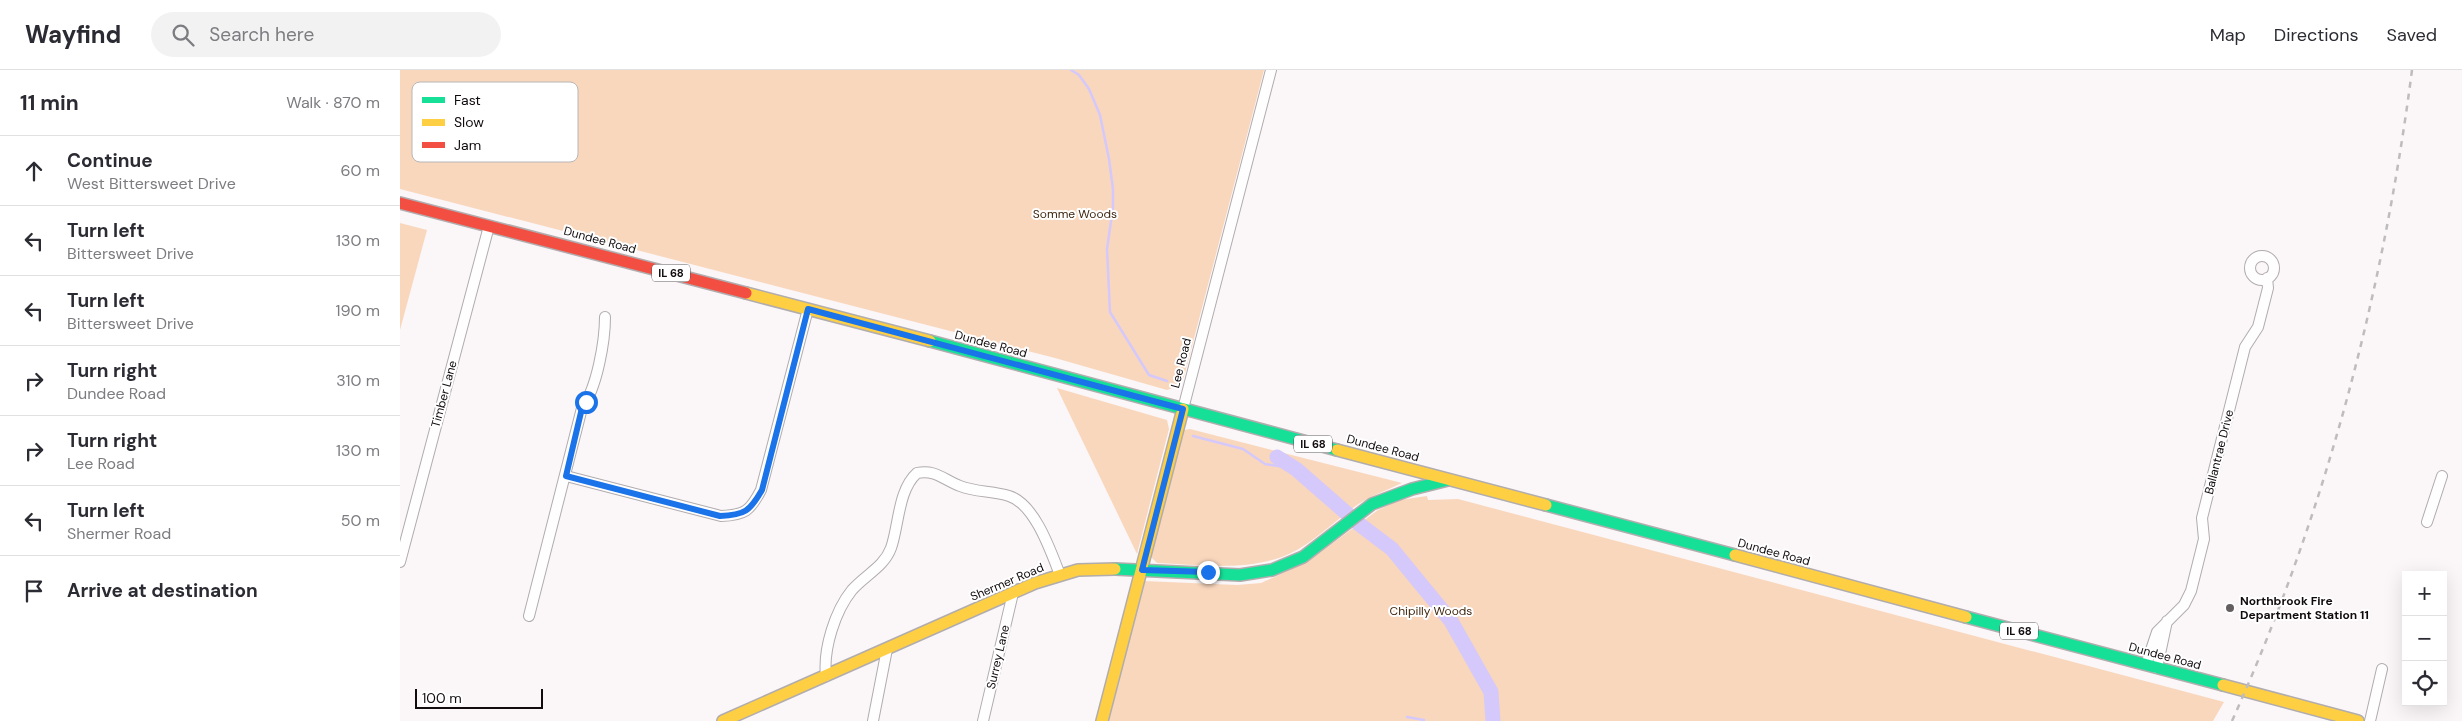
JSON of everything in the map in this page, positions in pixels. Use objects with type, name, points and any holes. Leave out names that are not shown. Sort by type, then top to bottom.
[{"type":"main road","name":"Dundee Road","points":[[400,203],[808,309],[2351,720]]},
{"type":"main road","name":"Lee Road","points":[[1102,721],[1183,409]]},
{"type":"main road","name":"Shermer Road","points":[[723,721],[1013,593],[1060,575],[1078,570],[1101,568],[1240,575],[1272,570],[1303,557],[1372,504],[1412,489],[1448,480]]},
{"type":"street","name":"Lee Road","points":[[1183,409],[1271,70]]},
{"type":"street","name":"Timber Lane","points":[[400,562],[489,226]]},
{"type":"street","name":"Ballantrae Drive","points":[[2151,666],[2157,632],[2184,605],[2191,591],[2204,539],[2202,518],[2247,342],[2258,327],[2268,288],[2267,278]]},
{"type":"street","points":[[566,476],[720,516],[736,515],[751,508],[762,490],[808,309]]},
{"type":"street","points":[[529,616],[582,408],[592,388],[605,333],[605,317]]},
{"type":"street","points":[[826,676],[826,653],[840,611],[853,589],[886,558],[891,548],[907,484],[917,473],[933,473],[962,487],[1015,499],[1023,504],[1041,532],[1060,575]]},
{"type":"street","points":[[2427,522],[2442,476]]},
{"type":"street","name":"Surrey Lane","points":[[983,721],[1013,593]]},
{"type":"street","points":[[873,721],[887,649]]},
{"type":"street","points":[[2370,721],[2382,669]]},
{"type":"green space","name":"Somme Woods","points":[[400,70],[1264,70],[1185,373],[1181,385],[1167,390],[1055,358],[400,189]]},
{"type":"green space","points":[[400,223],[427,230],[400,330]]},
{"type":"green space","points":[[1057,388],[1167,420],[1169,429],[1137,554]]},
{"type":"green space","points":[[1190,429],[1402,483],[1362,502],[1307,544],[1274,560],[1224,566],[1157,563],[1151,557],[1184,430]]},
{"type":"green space","name":"Chipilly Woods","points":[[1427,496],[1428,500],[1458,499],[2224,702],[2213,721],[1109,721],[1144,581],[1237,585],[1261,583],[1307,562],[1378,510],[1400,500]]},
{"type":"waterway","points":[[1071,70],[1079,75],[1089,89],[1100,115],[1109,159],[1113,189],[1113,207],[1107,249],[1110,312],[1149,375],[1167,381]]},
{"type":"waterway","points":[[1193,436],[1243,449],[1265,464],[1296,469]]},
{"type":"waterway","points":[[1277,457],[1296,469],[1359,524],[1392,549],[1451,621],[1491,692],[1493,721]]},
{"type":"waterway","points":[[1407,717],[1424,720]]},
{"type":"railway","points":[[2232,721],[2265,643],[2295,564],[2346,402],[2385,238],[2412,70]]},
{"type":"traffic: fast","points":[[930,341],[1337,450]]},
{"type":"traffic: fast","points":[[1115,569],[1240,575],[1272,570],[1303,557],[1372,504],[1412,489],[1448,480]]},
{"type":"traffic: fast","points":[[1546,505],[1735,555]]},
{"type":"traffic: fast","points":[[1966,617],[2223,685]]},
{"type":"traffic: slow","points":[[746,293],[930,341]]},
{"type":"traffic: slow","points":[[1102,721],[1183,409]]},
{"type":"traffic: slow","points":[[1337,450],[1546,505]]},
{"type":"traffic: slow","points":[[1735,555],[1966,617]]},
{"type":"traffic: slow","points":[[723,721],[1035,583],[1078,570],[1115,569]]},
{"type":"traffic: slow","points":[[2223,685],[2358,721]]},
{"type":"traffic: jam","points":[[400,203],[746,293]]},
{"type":"place","name":"Northbrook Fire Department Station 11","points":[[2230,608]]},
{"type":"route","points":[[586,402],[582,408],[566,476],[720,516],[736,515],[751,508],[762,490],[808,309],[1183,409],[1142,570],[1208,572]]}]
